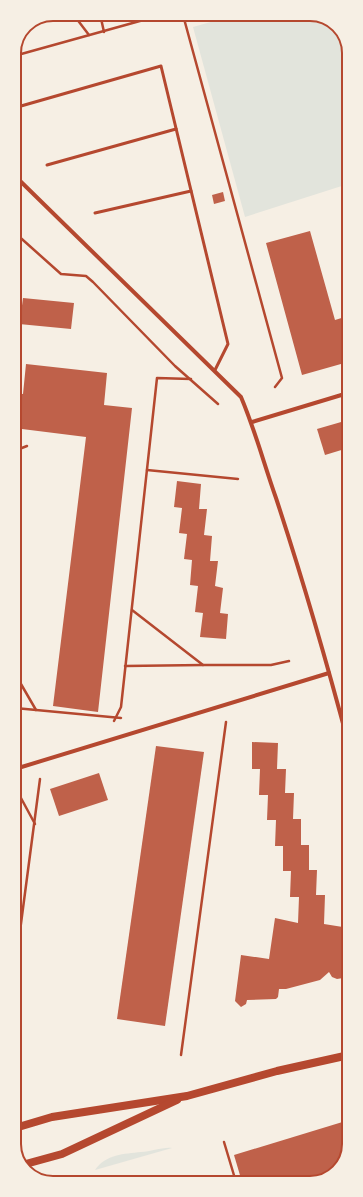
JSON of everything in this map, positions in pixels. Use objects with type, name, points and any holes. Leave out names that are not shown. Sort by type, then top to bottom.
[{"type":"main road","points":[[21,1126],[52,1116],[187,1096],[277,1071],[342,1057]]},
{"type":"main road","points":[[28,1163],[62,1154],[187,1096]]},
{"type":"street","points":[[21,182],[241,397],[252,422],[293,549],[342,720]]},
{"type":"street","points":[[252,422],[342,395]]},
{"type":"street","points":[[21,767],[329,673]]},
{"type":"lane","points":[[21,106],[161,66],[228,344],[215,370]]},
{"type":"lane","points":[[47,165],[176,129]]},
{"type":"lane","points":[[95,213],[191,191]]},
{"type":"path","points":[[78,21],[89,36]]},
{"type":"path","points":[[102,21],[104,32]]},
{"type":"path","points":[[21,54],[141,21]]},
{"type":"path","points":[[186,21],[282,378],[275,387]]},
{"type":"path","points":[[21,238],[61,274],[86,276],[218,404]]},
{"type":"path","points":[[110,739],[115,717],[121,708],[157,378],[191,379]]},
{"type":"path","points":[[21,448],[27,446]]},
{"type":"path","points":[[147,470],[238,479]]},
{"type":"path","points":[[132,610],[203,665]]},
{"type":"path","points":[[125,666],[271,665],[288,661]]},
{"type":"path","points":[[21,684],[36,710]]},
{"type":"path","points":[[181,1054],[229,703]]},
{"type":"path","points":[[21,709],[122,718]]},
{"type":"path","points":[[21,926],[43,760]]},
{"type":"path","points":[[21,798],[35,824]]},
{"type":"path","points":[[224,1142],[234,1176]]},
{"type":"shaded area","points":[[214,21],[312,21],[322,23],[331,29],[338,37],[342,53],[342,186],[245,217],[193,27]]},
{"type":"shaded area","points":[[172,1148],[95,1170],[104,1161],[116,1156],[128,1153]]},
{"type":"building","points":[[223,192],[225,201],[214,204],[212,195]]},
{"type":"building","points":[[310,231],[335,320],[342,318],[342,364],[302,375],[266,243]]},
{"type":"building","points":[[23,298],[74,303],[71,329],[21,324]]},
{"type":"building","points":[[26,364],[107,373],[104,405],[132,408],[98,712],[53,706],[86,437],[21,429],[21,394],[23,394]]},
{"type":"building","points":[[342,422],[342,450],[325,455],[317,429]]},
{"type":"building","points":[[177,481],[201,484],[199,509],[207,509],[204,535],[212,536],[210,561],[218,561],[215,586],[223,588],[220,613],[228,614],[226,639],[200,637],[203,613],[195,612],[198,586],[190,585],[192,560],[184,559],[187,534],[179,533],[182,508],[174,507]]},
{"type":"building","points":[[252,742],[278,743],[277,769],[286,769],[285,793],[294,793],[293,819],[301,819],[301,845],[309,845],[309,870],[317,870],[316,895],[325,895],[324,924],[342,927],[342,978],[337,979],[332,977],[329,972],[320,980],[286,989],[279,989],[278,997],[276,999],[247,1000],[246,1004],[241,1007],[235,1001],[241,955],[269,959],[275,918],[298,923],[299,897],[290,897],[291,871],[283,871],[283,846],[275,846],[276,820],[267,820],[268,795],[259,795],[260,769],[252,769]]},
{"type":"building","points":[[156,746],[204,752],[165,1026],[117,1019]]},
{"type":"building","points":[[99,773],[108,800],[59,816],[50,789]]},
{"type":"building","points":[[342,1122],[342,1148],[339,1158],[331,1168],[320,1174],[310,1176],[240,1176],[234,1155]]}]
